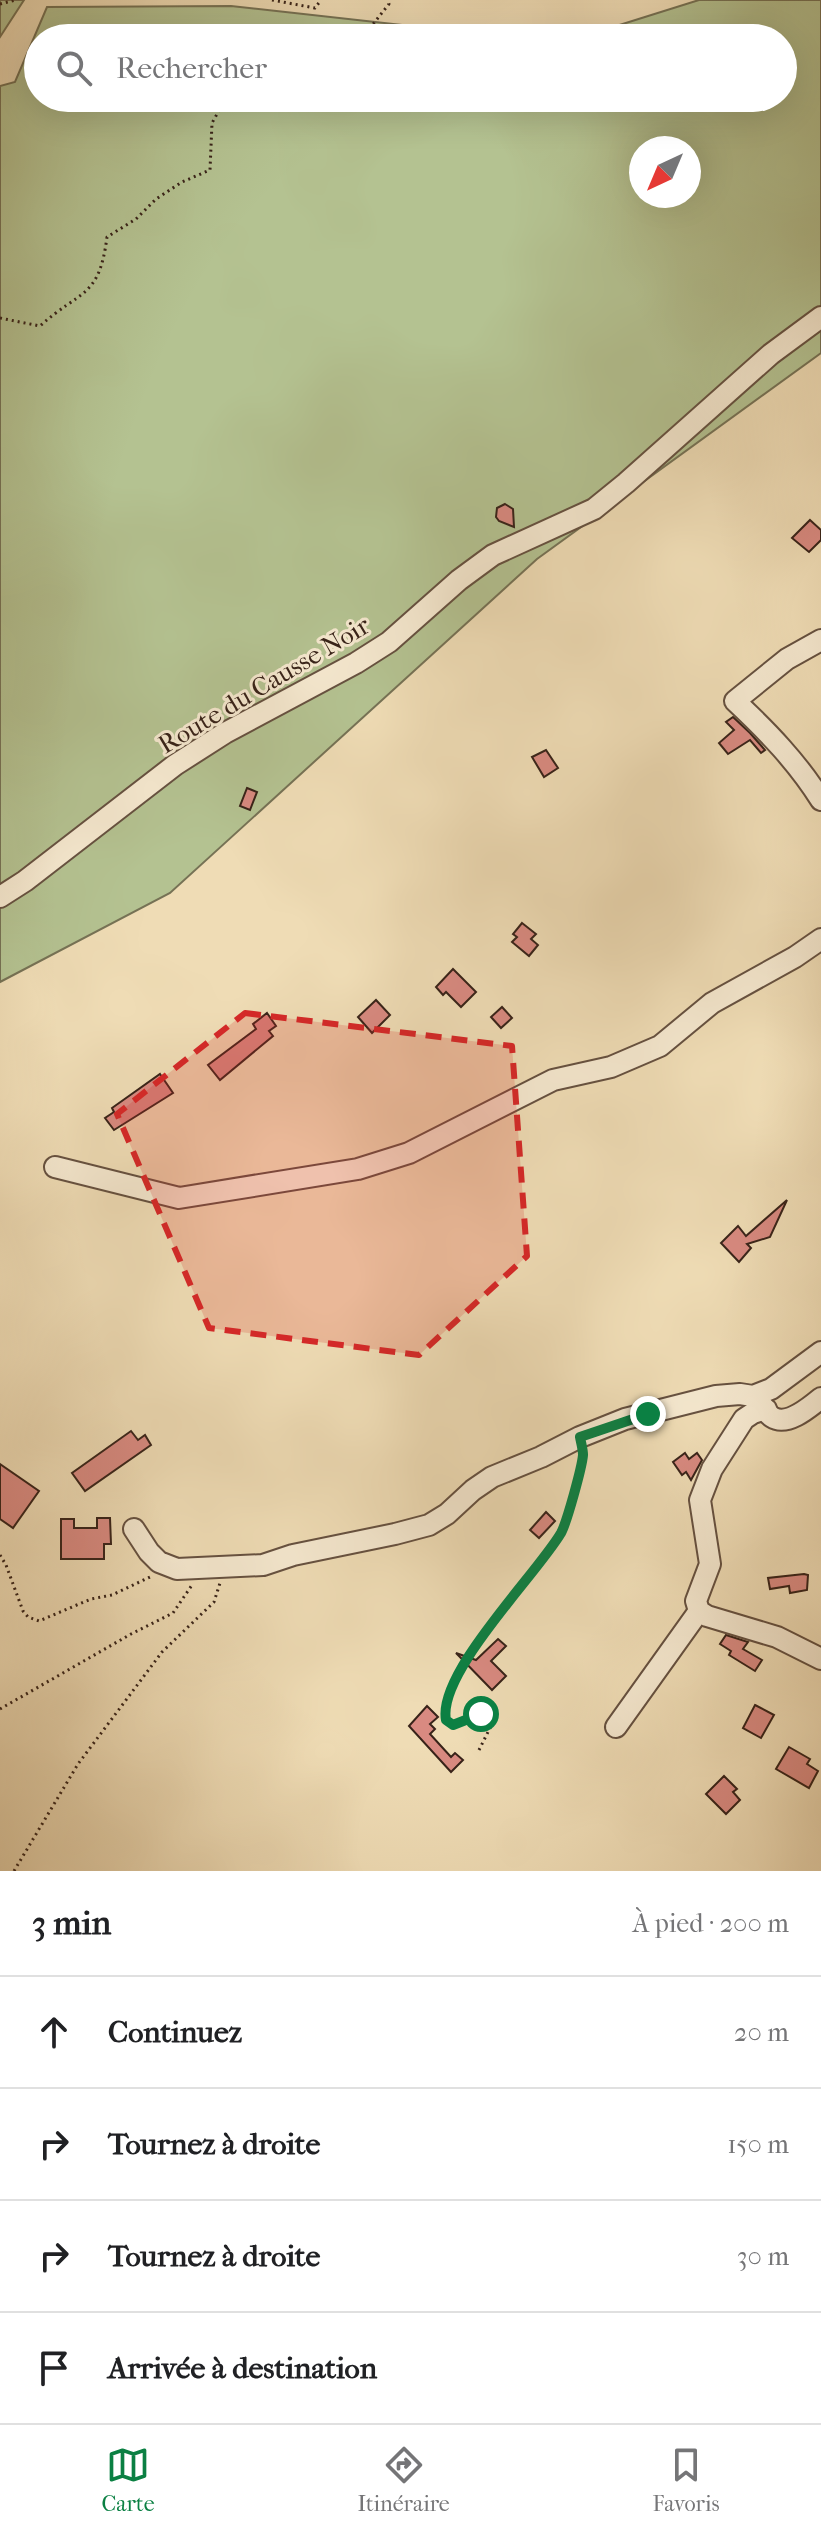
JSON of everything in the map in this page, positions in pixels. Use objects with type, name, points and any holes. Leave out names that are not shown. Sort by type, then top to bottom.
[{"type":"street","name":"Route du Causse Noir","points":[[0,897],[175,765],[225,733],[389,642],[459,580],[493,555],[594,509],[771,354],[821,317]]},
{"type":"street","points":[[821,640],[787,659],[735,701],[776,739],[806,775],[821,800]]},
{"type":"street","points":[[55,1167],[179,1198],[371,1165],[409,1153],[553,1080],[611,1067],[660,1046],[712,1003],[821,939]]},
{"type":"street","points":[[821,1352],[771,1389],[753,1413],[744,1419],[704,1485],[700,1500],[710,1564],[696,1601],[699,1611],[707,1616],[777,1637],[821,1659]]},
{"type":"street","points":[[134,1529],[159,1562],[177,1569],[263,1565],[293,1555],[429,1525],[492,1477],[625,1419],[716,1396],[760,1402],[772,1418],[781,1419],[805,1411],[821,1398]]},
{"type":"street","points":[[616,1727],[699,1611]]},
{"type":"path","points":[[0,4],[16,0]]},
{"type":"path","points":[[272,0],[315,8],[321,0]]},
{"type":"path","points":[[373,24],[389,4],[387,0]]},
{"type":"path","points":[[0,318],[40,326],[92,288],[104,263],[107,237],[136,219],[156,199],[182,182],[210,170],[212,123],[218,112]]},
{"type":"path","points":[[479,1750],[490,1728],[488,1719],[481,1714],[453,1725],[446,1720],[445,1711],[465,1664],[489,1626],[562,1531],[583,1457],[580,1437]]},
{"type":"path","points":[[0,1555],[23,1611],[28,1617],[39,1621],[91,1599],[112,1595],[151,1577]]},
{"type":"path","points":[[0,1709],[173,1613],[214,1568]]},
{"type":"path","points":[[14,1871],[78,1764],[162,1652],[214,1602],[214,1568]]},
{"type":"highlighted area","points":[[245,1013],[512,1046],[527,1256],[419,1355],[209,1328],[117,1114]]},
{"type":"green space","points":[[0,0],[24,0],[0,37]]},
{"type":"green space","points":[[699,0],[821,0],[821,353],[537,559],[170,893],[0,982],[0,86],[15,82],[24,61],[24,112],[797,112],[797,24],[623,24]]},
{"type":"green space","points":[[231,6],[394,24],[40,24],[47,7]]},
{"type":"building","points":[[505,504],[513,509],[514,527],[496,517],[497,508]]},
{"type":"building","points":[[810,520],[821,530],[821,540],[809,552],[792,538]]},
{"type":"building","points":[[733,717],[765,750],[761,753],[750,740],[728,754],[719,743],[734,730],[726,722]]},
{"type":"building","points":[[546,750],[558,768],[544,777],[532,757]]},
{"type":"building","points":[[247,788],[257,792],[250,810],[240,806]]},
{"type":"building","points":[[522,923],[536,934],[531,939],[538,945],[529,956],[512,942],[517,937],[513,934]]},
{"type":"building","points":[[453,969],[476,992],[461,1007],[436,987]]},
{"type":"building","points":[[376,1000],[390,1015],[372,1033],[358,1017]]},
{"type":"building","points":[[502,1007],[512,1018],[501,1028],[491,1017]]},
{"type":"building","points":[[267,1013],[276,1026],[269,1031],[273,1036],[220,1080],[208,1065],[256,1029],[253,1024]]},
{"type":"building","points":[[160,1074],[173,1093],[114,1130],[105,1118],[114,1112],[112,1108]]},
{"type":"building","points":[[787,1200],[770,1237],[747,1244],[751,1248],[739,1262],[721,1243],[738,1226],[746,1236]]},
{"type":"building","points":[[131,1431],[138,1440],[145,1435],[151,1445],[85,1491],[72,1473]]},
{"type":"building","points":[[685,1453],[689,1459],[697,1453],[702,1460],[691,1480],[686,1472],[682,1475],[673,1462]]},
{"type":"building","points":[[0,1464],[39,1491],[13,1528],[0,1519]]},
{"type":"building","points":[[546,1512],[555,1521],[539,1538],[530,1530]]},
{"type":"building","points":[[97,1518],[110,1518],[111,1544],[104,1544],[104,1559],[61,1559],[61,1519],[74,1519],[74,1528],[97,1528]]},
{"type":"building","points":[[808,1575],[807,1590],[790,1593],[789,1586],[770,1589],[768,1578]]},
{"type":"building","points":[[726,1635],[748,1642],[743,1649],[762,1660],[755,1671],[729,1655],[731,1651],[720,1644]]},
{"type":"building","points":[[498,1639],[506,1646],[491,1661],[506,1676],[492,1690],[456,1653],[476,1660]]},
{"type":"building","points":[[755,1705],[774,1715],[761,1738],[743,1728]]},
{"type":"building","points":[[427,1706],[438,1717],[430,1724],[435,1729],[430,1734],[451,1757],[455,1753],[463,1760],[451,1772],[409,1726]]},
{"type":"building","points":[[789,1747],[810,1759],[807,1764],[818,1771],[809,1788],[776,1769]]},
{"type":"building","points":[[724,1776],[737,1789],[733,1792],[740,1800],[726,1814],[706,1794]]},
{"type":"route","points":[[481,1714],[453,1725],[446,1720],[445,1711],[465,1664],[489,1626],[562,1531],[583,1457],[580,1437],[625,1419],[648,1414]]}]
